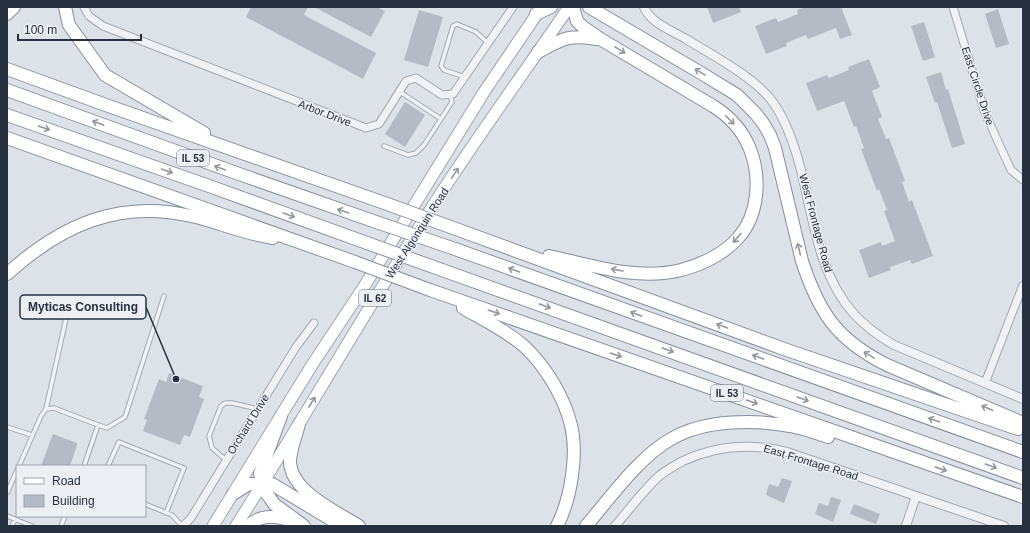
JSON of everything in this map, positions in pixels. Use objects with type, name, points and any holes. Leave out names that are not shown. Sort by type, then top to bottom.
[{"type":"highway","points":[[7,14],[14,7]]},
{"type":"highway","points":[[65,7],[69,25],[105,76],[190,126],[242,152]]},
{"type":"highway","points":[[539,11],[551,7]]},
{"type":"highway","points":[[508,248],[620,271],[647,274],[692,267],[716,255],[738,238],[750,219],[756,197],[755,171],[749,148],[739,130],[721,111],[602,40],[577,21],[573,7]]},
{"type":"highway","points":[[589,7],[642,37],[737,95],[763,123],[770,135],[779,160],[802,261],[807,276],[818,302],[826,315],[844,337],[867,355],[887,365],[1023,423]]},
{"type":"highway","points":[[609,7],[613,14],[642,37]]},
{"type":"highway","points":[[538,52],[561,40],[571,37],[582,36],[602,40]]},
{"type":"highway","name":"IL 53","points":[[7,69],[390,205],[784,349],[1023,431]]},
{"type":"highway","name":"IL 53","points":[[7,90],[239,174],[455,249],[1023,452]]},
{"type":"highway","name":"IL 53","points":[[7,116],[209,186],[1023,478]]},
{"type":"highway","name":"IL 53","points":[[7,138],[430,290],[1023,498]]},
{"type":"highway","points":[[7,274],[44,245],[80,224],[114,214],[131,212],[146,211],[175,213],[191,216],[253,235],[299,242]]},
{"type":"highway","points":[[430,290],[491,323],[518,342],[536,359],[555,387],[568,415],[571,425],[572,443],[572,470],[570,484],[566,504],[557,526]]},
{"type":"highway","points":[[281,416],[260,473],[266,493],[274,504],[302,525]]},
{"type":"highway","points":[[586,526],[626,480],[659,447],[671,439],[694,430],[720,424],[745,422],[795,427],[916,460]]},
{"type":"highway","points":[[299,424],[290,460],[295,478],[309,494],[359,526]]},
{"type":"highway","points":[[233,494],[249,484],[272,484],[342,526]]},
{"type":"highway","points":[[248,526],[267,516],[281,518],[302,525]]},
{"type":"main road","name":"West Algonquin Road","points":[[236,526],[435,202],[569,7]]},
{"type":"main road","name":"West Algonquin Road","points":[[213,526],[312,365],[365,285],[484,92],[539,11]]},
{"type":"street","name":"Arbor Drive","points":[[84,7],[90,16],[103,26],[366,128],[379,124],[406,81],[416,78],[442,95],[449,94]]},
{"type":"street","points":[[449,94],[453,94],[513,7]]},
{"type":"street","name":"West Frontage Road","points":[[644,7],[652,19],[726,63],[756,86],[772,101],[796,148],[822,255],[831,279],[854,315],[882,338],[894,345],[1023,399]]},
{"type":"street","name":"East Circle Drive","points":[[953,7],[985,113],[1010,170],[1023,180]]},
{"type":"street","points":[[985,383],[1023,285]]},
{"type":"street","name":"Orchard Drive","points":[[182,526],[191,518],[296,347],[314,323]]},
{"type":"street","name":"East Frontage Road","points":[[615,526],[658,477],[668,470],[705,452],[732,447],[758,446],[774,449],[1004,526]]},
{"type":"street","points":[[906,526],[916,496]]},
{"type":"lane","points":[[464,77],[444,70],[441,66],[453,26],[457,24],[476,32],[488,43]]},
{"type":"lane","points":[[400,92],[441,119]]},
{"type":"lane","points":[[384,146],[408,155],[416,153],[424,144],[452,102],[449,94]]},
{"type":"lane","points":[[46,410],[54,408],[108,428],[125,417],[164,296]]},
{"type":"lane","points":[[19,465],[41,416],[46,410],[69,305]]},
{"type":"lane","points":[[226,460],[212,448],[209,436],[221,406],[225,403],[232,403],[258,409]]},
{"type":"lane","points":[[84,465],[98,425]]},
{"type":"lane","points":[[7,427],[32,435]]},
{"type":"lane","points":[[108,465],[119,442],[184,468],[166,513]]},
{"type":"lane","points":[[7,493],[16,472]]},
{"type":"lane","points":[[146,504],[172,515],[182,526]]},
{"type":"lane","points":[[7,516],[32,526]]},
{"type":"lane","points":[[12,526],[15,519]]},
{"type":"building","points":[[251,7],[308,7],[304,15],[376,53],[363,79],[246,17]]},
{"type":"building","points":[[314,7],[377,7],[385,11],[371,37]]},
{"type":"building","points":[[707,7],[739,7],[741,12],[713,23]]},
{"type":"building","points":[[806,7],[841,7],[852,35],[840,39],[836,28],[808,39],[806,35],[786,43],[787,46],[766,54],[755,26],[776,18],[778,22],[798,14],[797,10]]},
{"type":"building","points":[[998,9],[1009,44],[996,48],[985,14]]},
{"type":"building","points":[[419,10],[443,17],[428,67],[404,60]]},
{"type":"building","points":[[924,22],[935,57],[923,61],[911,26]]},
{"type":"building","points":[[869,59],[880,87],[872,91],[882,117],[878,119],[886,139],[889,138],[905,181],[902,182],[909,202],[912,200],[933,256],[912,264],[910,260],[890,267],[891,270],[869,278],[859,250],[881,242],[882,246],[895,241],[884,211],[887,210],[879,189],[877,191],[861,149],[864,148],[856,126],[854,127],[844,101],[817,111],[806,83],[827,75],[829,78],[849,70],[848,67]]},
{"type":"building","points":[[941,72],[946,90],[948,89],[965,144],[952,148],[937,102],[935,103],[926,77]]},
{"type":"building","points":[[405,102],[425,115],[405,147],[385,134]]},
{"type":"building","points":[[169,373],[203,386],[199,397],[204,399],[190,437],[184,435],[180,445],[143,431],[147,420],[144,419],[159,379],[166,382]]},
{"type":"building","points":[[53,434],[77,443],[70,465],[41,465]]},
{"type":"building","points":[[782,478],[792,481],[784,503],[766,495],[769,484],[778,487]]},
{"type":"building","points":[[831,497],[841,500],[833,522],[815,514],[819,503],[828,506]]},
{"type":"building","points":[[854,504],[880,514],[876,524],[850,514]]},
{"type":"place","name":"Myticas Consulting","points":[[176,379]]}]
